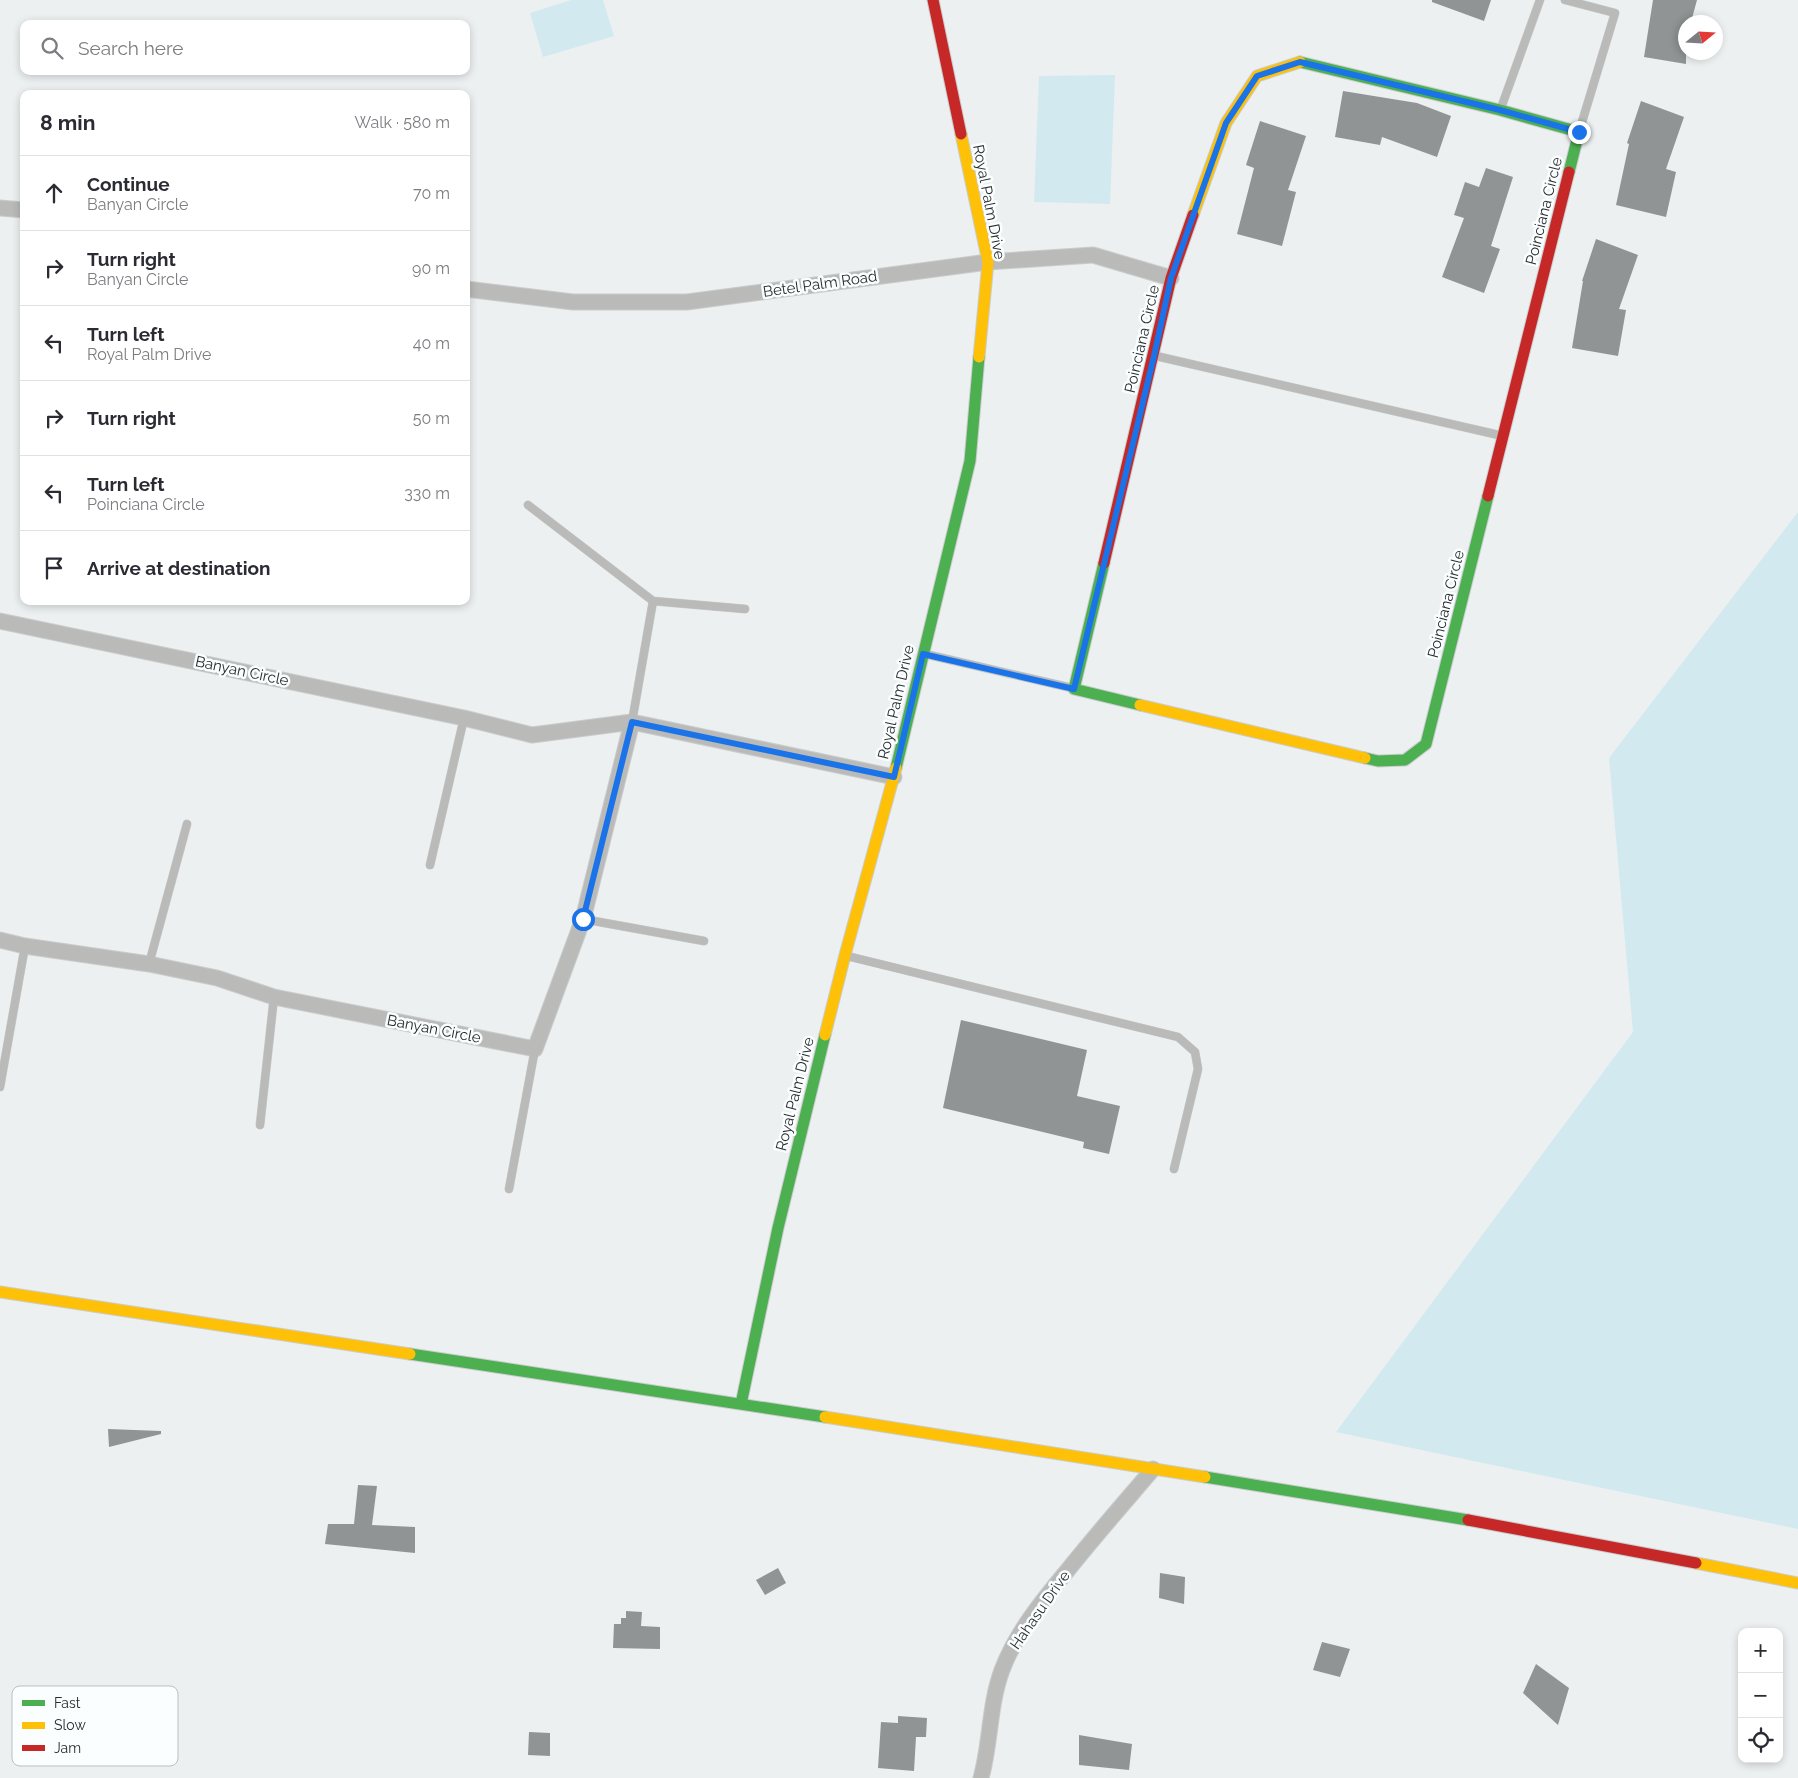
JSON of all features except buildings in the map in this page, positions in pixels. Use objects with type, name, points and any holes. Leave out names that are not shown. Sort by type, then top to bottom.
[{"type":"street","name":"Royal Palm Drive","points":[[741,1404],[778,1228],[845,955],[894,777],[970,461],[988,262],[934,0]]},
{"type":"street","name":"Poinciana Circle","points":[[1300,62],[1500,110],[1579,132],[1426,744],[1405,760],[1378,761],[1074,689],[1171,278],[1226,123],[1257,76],[1300,62]]},
{"type":"street","points":[[0,208],[20,210]]},
{"type":"street","name":"Betel Palm Road","points":[[470,289],[573,302],[687,302],[988,262],[1093,255],[1171,278]]},
{"type":"street","name":"Banyan Circle","points":[[0,621],[464,718],[532,735],[632,722],[894,777]]},
{"type":"street","points":[[535,1049],[583,919],[632,722]]},
{"type":"street","name":"Banyan Circle","points":[[0,940],[25,946],[149,964],[217,978],[274,997],[535,1049]]},
{"type":"street","points":[[0,1292],[741,1404],[1428,1513],[1644,1552],[1798,1583]]},
{"type":"street","name":"Hahasu Drive","points":[[981,1778],[986,1761],[994,1694],[1003,1668],[1018,1637],[1063,1576],[1153,1469]]},
{"type":"lane","points":[[1500,110],[1540,0]]},
{"type":"lane","points":[[1566,0],[1615,13],[1579,132]]},
{"type":"lane","points":[[1154,356],[1503,436]]},
{"type":"lane","points":[[528,505],[653,601],[745,609]]},
{"type":"lane","points":[[632,722],[653,601]]},
{"type":"lane","points":[[923,654],[1074,689]]},
{"type":"lane","points":[[430,865],[464,718]]},
{"type":"lane","points":[[149,964],[187,824]]},
{"type":"lane","points":[[583,919],[704,941]]},
{"type":"lane","points":[[0,1087],[25,946]]},
{"type":"lane","points":[[845,955],[1178,1037],[1195,1052],[1198,1069],[1174,1169]]},
{"type":"lane","points":[[260,1125],[274,997]]},
{"type":"lane","points":[[509,1188],[535,1049]]},
{"type":"shaded area","points":[[571,0],[603,0],[614,36],[543,57],[530,13]]},
{"type":"shaded area","points":[[1115,75],[1110,204],[1034,202],[1039,76]]},
{"type":"shaded area","points":[[1798,512],[1798,1529],[1336,1432],[1633,1032],[1609,758]]},
{"type":"traffic: fast","points":[[1300,62],[1500,110],[1579,132],[1569,172]]},
{"type":"traffic: fast","points":[[896,768],[970,461],[979,357]]},
{"type":"traffic: fast","points":[[1365,758],[1378,761],[1405,760],[1426,744],[1488,496]]},
{"type":"traffic: fast","points":[[1104,563],[1074,689],[1140,705]]},
{"type":"traffic: fast","points":[[741,1404],[778,1228],[825,1035]]},
{"type":"traffic: fast","points":[[410,1354],[825,1417]]},
{"type":"traffic: fast","points":[[1205,1477],[1468,1520]]},
{"type":"traffic: slow","points":[[1193,215],[1226,123],[1257,76],[1300,62]]},
{"type":"traffic: slow","points":[[961,134],[988,262],[979,357]]},
{"type":"traffic: slow","points":[[1140,705],[1365,758]]},
{"type":"traffic: slow","points":[[825,1035],[896,768]]},
{"type":"traffic: slow","points":[[0,1292],[410,1354]]},
{"type":"traffic: slow","points":[[825,1417],[1205,1477]]},
{"type":"traffic: slow","points":[[1696,1563],[1798,1583]]},
{"type":"traffic: jam","points":[[933,0],[961,134]]},
{"type":"traffic: jam","points":[[1488,496],[1569,172]]},
{"type":"traffic: jam","points":[[1104,563],[1171,278],[1193,215]]},
{"type":"traffic: jam","points":[[1468,1520],[1696,1563]]},
{"type":"route","points":[[583,919],[632,722],[894,777],[923,654],[1074,689],[1171,278],[1226,123],[1257,76],[1300,62],[1500,110],[1579,132]]}]
